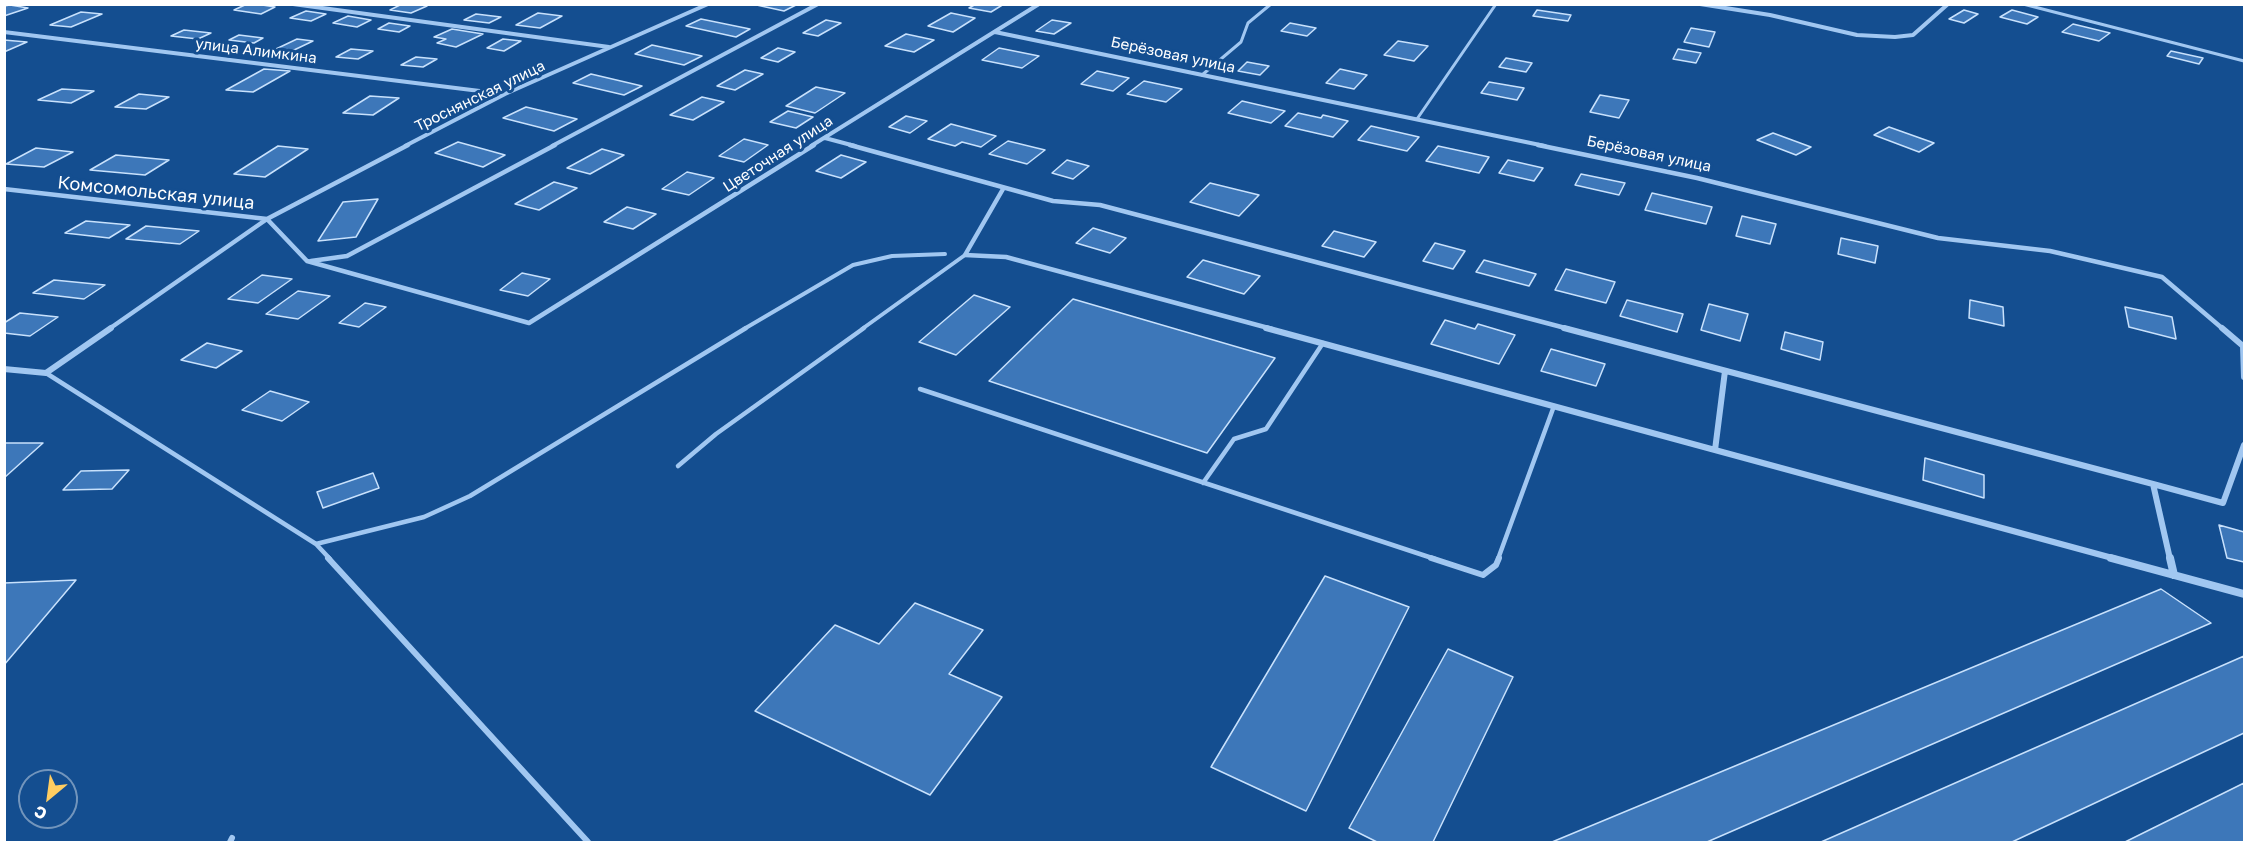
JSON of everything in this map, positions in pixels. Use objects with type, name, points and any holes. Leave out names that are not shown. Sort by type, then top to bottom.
[{"type":"street","points":[[293,4],[609,47]]},
{"type":"street","points":[[307,261],[347,256],[818,4]]},
{"type":"street","name":"Цветочная улица","points":[[307,261],[529,323],[1039,4]]},
{"type":"street","points":[[1700,4],[1770,15],[1857,35],[1895,37],[1913,35],[1948,4]]},
{"type":"street","name":"Троснянская улица","points":[[46,373],[267,219],[506,94],[706,5]]},
{"type":"street","name":"улица Алимкина","points":[[4,32],[506,94]]},
{"type":"street","name":"Берёзовая улица","points":[[995,32],[1697,178],[1938,238],[2050,251],[2162,277],[2243,346],[2244,377]]},
{"type":"street","points":[[825,138],[1003,189],[1053,201],[1100,205],[2223,503],[2244,445]]},
{"type":"street","name":"Комсомольская улица","points":[[4,189],[267,219],[307,261]]},
{"type":"street","points":[[1003,189],[965,255],[1006,256],[2244,594]]},
{"type":"street","points":[[4,369],[46,373]]},
{"type":"street","points":[[1715,450],[1725,371]]},
{"type":"street","points":[[2153,484],[2174,575]]},
{"type":"lane","points":[[1202,75],[1241,42],[1248,23],[1271,4]]},
{"type":"lane","points":[[1417,119],[1496,4]]},
{"type":"lane","points":[[2023,4],[2244,61]]},
{"type":"lane","points":[[316,544],[424,517],[470,496],[841,270],[860,262],[900,254],[945,254]]},
{"type":"lane","points":[[678,466],[716,434],[965,255]]},
{"type":"lane","points":[[1203,483],[1234,439],[1266,429],[1323,343]]},
{"type":"lane","points":[[46,373],[316,544],[588,843]]},
{"type":"lane","points":[[920,389],[1483,575],[1496,565],[1554,406]]},
{"type":"building","points":[[247,4],[275,7],[261,14],[234,10]]},
{"type":"building","points":[[402,4],[427,6],[411,13],[390,10]]},
{"type":"building","points":[[752,4],[796,4],[796,5],[784,11]]},
{"type":"building","points":[[976,4],[1004,4],[991,12],[969,8]]},
{"type":"building","points":[[4,6],[28,8],[4,16]]},
{"type":"building","points":[[1537,10],[1571,15],[1568,21],[1533,16]]},
{"type":"building","points":[[1964,10],[1978,14],[1964,23],[1949,19]]},
{"type":"building","points":[[2012,10],[2038,17],[2027,24],[2000,17]]},
{"type":"building","points":[[306,11],[326,14],[311,21],[290,18]]},
{"type":"building","points":[[81,12],[102,14],[71,27],[50,25]]},
{"type":"building","points":[[538,13],[562,16],[540,28],[516,25]]},
{"type":"building","points":[[951,13],[975,18],[953,32],[928,26]]},
{"type":"building","points":[[476,14],[501,17],[489,23],[464,20]]},
{"type":"building","points":[[348,16],[371,20],[357,27],[333,23]]},
{"type":"building","points":[[701,19],[750,29],[736,37],[686,26]]},
{"type":"building","points":[[826,20],[841,23],[818,36],[803,33]]},
{"type":"building","points":[[1052,20],[1071,23],[1054,34],[1036,31]]},
{"type":"building","points":[[389,23],[410,26],[399,32],[378,29]]},
{"type":"building","points":[[1290,23],[1316,28],[1307,36],[1281,31]]},
{"type":"building","points":[[2073,24],[2110,33],[2099,41],[2062,32]]},
{"type":"building","points":[[1691,28],[1715,32],[1709,47],[1684,42]]},
{"type":"building","points":[[452,29],[483,34],[456,47],[437,43],[446,39],[434,37]]},
{"type":"building","points":[[184,30],[211,33],[198,39],[171,36]]},
{"type":"building","points":[[906,34],[934,40],[914,52],[885,46]]},
{"type":"building","points":[[239,35],[263,38],[254,43],[229,40]]},
{"type":"building","points":[[297,39],[313,41],[292,51],[276,49]]},
{"type":"building","points":[[503,39],[521,41],[504,51],[487,48]]},
{"type":"building","points":[[4,40],[27,42],[4,52]]},
{"type":"building","points":[[1398,41],[1428,46],[1414,61],[1384,55]]},
{"type":"building","points":[[652,45],[702,56],[684,65],[635,54]]},
{"type":"building","points":[[778,48],[795,52],[778,62],[761,58]]},
{"type":"building","points":[[999,48],[1039,56],[1022,68],[982,60]]},
{"type":"building","points":[[351,49],[373,51],[358,59],[336,57]]},
{"type":"building","points":[[1678,49],[1701,53],[1696,63],[1673,59]]},
{"type":"building","points":[[2171,51],[2203,58],[2199,64],[2167,56]]},
{"type":"building","points":[[416,57],[437,59],[423,67],[401,65]]},
{"type":"building","points":[[1506,58],[1532,63],[1526,72],[1499,67]]},
{"type":"building","points":[[1247,62],[1269,66],[1260,75],[1238,71]]},
{"type":"building","points":[[264,69],[290,71],[253,92],[226,90]]},
{"type":"building","points":[[1340,69],[1367,75],[1354,89],[1326,83]]},
{"type":"building","points":[[745,70],[763,74],[735,90],[717,86]]},
{"type":"building","points":[[1097,71],[1129,78],[1113,91],[1081,84]]},
{"type":"building","points":[[591,74],[642,86],[624,95],[573,83]]},
{"type":"building","points":[[1144,81],[1182,89],[1166,102],[1127,94]]},
{"type":"building","points":[[1489,82],[1524,88],[1517,100],[1481,93]]},
{"type":"building","points":[[816,87],[845,93],[815,113],[786,106]]},
{"type":"building","points":[[62,89],[94,91],[71,103],[38,100]]},
{"type":"building","points":[[139,94],[169,97],[146,109],[115,107]]},
{"type":"building","points":[[1600,95],[1629,100],[1619,118],[1590,112]]},
{"type":"building","points":[[370,96],[399,98],[373,115],[343,113]]},
{"type":"building","points":[[702,97],[724,102],[693,120],[670,115]]},
{"type":"building","points":[[1242,101],[1285,111],[1271,123],[1228,113]]},
{"type":"building","points":[[526,107],[577,119],[554,131],[503,118]]},
{"type":"building","points":[[788,111],[813,117],[796,128],[770,122]]},
{"type":"building","points":[[1298,113],[1321,118],[1323,115],[1348,121],[1333,137],[1285,126]]},
{"type":"building","points":[[906,116],[927,121],[910,133],[889,127]]},
{"type":"building","points":[[951,124],[996,136],[981,147],[962,142],[955,146],[928,139]]},
{"type":"building","points":[[1371,126],[1419,137],[1407,151],[1358,140]]},
{"type":"building","points":[[1889,127],[1934,143],[1919,152],[1874,135]]},
{"type":"building","points":[[1773,133],[1811,147],[1796,155],[1757,140]]},
{"type":"building","points":[[744,139],[768,145],[744,162],[719,156]]},
{"type":"building","points":[[1008,141],[1045,150],[1027,164],[989,154]]},
{"type":"building","points":[[458,142],[505,155],[483,167],[435,153]]},
{"type":"building","points":[[278,146],[308,149],[265,177],[234,174]]},
{"type":"building","points":[[1438,146],[1489,157],[1479,173],[1426,161]]},
{"type":"building","points":[[36,148],[73,152],[44,167],[6,164]]},
{"type":"building","points":[[602,149],[624,155],[590,174],[567,168]]},
{"type":"building","points":[[116,155],[169,160],[145,175],[90,170]]},
{"type":"building","points":[[841,155],[866,162],[841,178],[816,171]]},
{"type":"building","points":[[1067,160],[1089,166],[1073,179],[1052,173]]},
{"type":"building","points":[[1508,160],[1543,168],[1534,181],[1499,173]]},
{"type":"building","points":[[687,172],[714,178],[689,195],[662,189]]},
{"type":"building","points":[[1581,174],[1625,183],[1619,195],[1575,185]]},
{"type":"building","points":[[554,182],[577,188],[539,210],[515,204]]},
{"type":"building","points":[[1210,183],[1259,195],[1239,216],[1190,202]]},
{"type":"building","points":[[1652,193],[1712,207],[1706,224],[1645,210]]},
{"type":"building","points":[[378,199],[356,237],[318,241],[343,202]]},
{"type":"building","points":[[627,207],[656,214],[633,229],[604,222]]},
{"type":"building","points":[[1742,216],[1776,224],[1770,244],[1736,236]]},
{"type":"building","points":[[86,221],[130,225],[109,238],[65,233]]},
{"type":"building","points":[[146,226],[199,231],[180,244],[126,239]]},
{"type":"building","points":[[1093,228],[1126,238],[1110,253],[1076,243]]},
{"type":"building","points":[[1334,231],[1376,242],[1364,257],[1322,246]]},
{"type":"building","points":[[1841,238],[1878,246],[1875,263],[1838,254]]},
{"type":"building","points":[[1435,243],[1465,251],[1453,269],[1423,261]]},
{"type":"building","points":[[1203,260],[1260,276],[1244,294],[1187,277]]},
{"type":"building","points":[[1484,260],[1536,274],[1529,286],[1476,272]]},
{"type":"building","points":[[1566,269],[1615,282],[1606,303],[1555,290]]},
{"type":"building","points":[[522,273],[550,279],[528,296],[500,290]]},
{"type":"building","points":[[262,275],[292,279],[258,303],[228,299]]},
{"type":"building","points":[[54,280],[105,285],[84,299],[33,293]]},
{"type":"building","points":[[298,291],[330,296],[298,319],[266,314]]},
{"type":"building","points":[[974,295],[1010,307],[956,355],[919,342]]},
{"type":"building","points":[[1073,299],[1275,358],[1207,453],[989,381]]},
{"type":"building","points":[[1627,300],[1683,314],[1677,332],[1620,316]]},
{"type":"building","points":[[1970,300],[2003,307],[2004,326],[1969,318]]},
{"type":"building","points":[[365,303],[386,307],[359,327],[339,323]]},
{"type":"building","points":[[1709,304],[1748,314],[1740,341],[1701,330]]},
{"type":"building","points":[[2125,307],[2172,317],[2176,339],[2129,327]]},
{"type":"building","points":[[20,313],[58,317],[30,336],[4,333],[4,323]]},
{"type":"building","points":[[1445,320],[1475,329],[1478,324],[1515,335],[1499,364],[1431,344]]},
{"type":"building","points":[[1785,332],[1823,342],[1820,360],[1781,349]]},
{"type":"building","points":[[207,343],[242,351],[216,368],[181,360]]},
{"type":"building","points":[[1551,349],[1605,364],[1596,386],[1541,371]]},
{"type":"building","points":[[270,391],[309,402],[282,421],[242,410]]},
{"type":"building","points":[[4,443],[43,443],[4,478]]},
{"type":"building","points":[[1925,458],[1984,475],[1984,498],[1923,480]]},
{"type":"building","points":[[129,470],[112,489],[63,490],[81,471]]},
{"type":"building","points":[[373,473],[379,488],[323,508],[317,492]]},
{"type":"building","points":[[2219,525],[2244,532],[2244,562],[2227,558]]},
{"type":"building","points":[[1325,576],[1409,607],[1306,811],[1211,767]]},
{"type":"building","points":[[76,580],[4,665],[4,583]]},
{"type":"building","points":[[2161,589],[2211,623],[1707,842],[1552,842]]},
{"type":"building","points":[[915,603],[983,630],[949,674],[1002,697],[930,795],[755,711],[835,625],[879,644]]},
{"type":"building","points":[[1448,649],[1513,677],[1433,842],[1377,842],[1349,828]]},
{"type":"building","points":[[2244,656],[2244,733],[2012,842],[1821,842]]},
{"type":"building","points":[[2244,783],[2244,842],[2125,842]]}]
